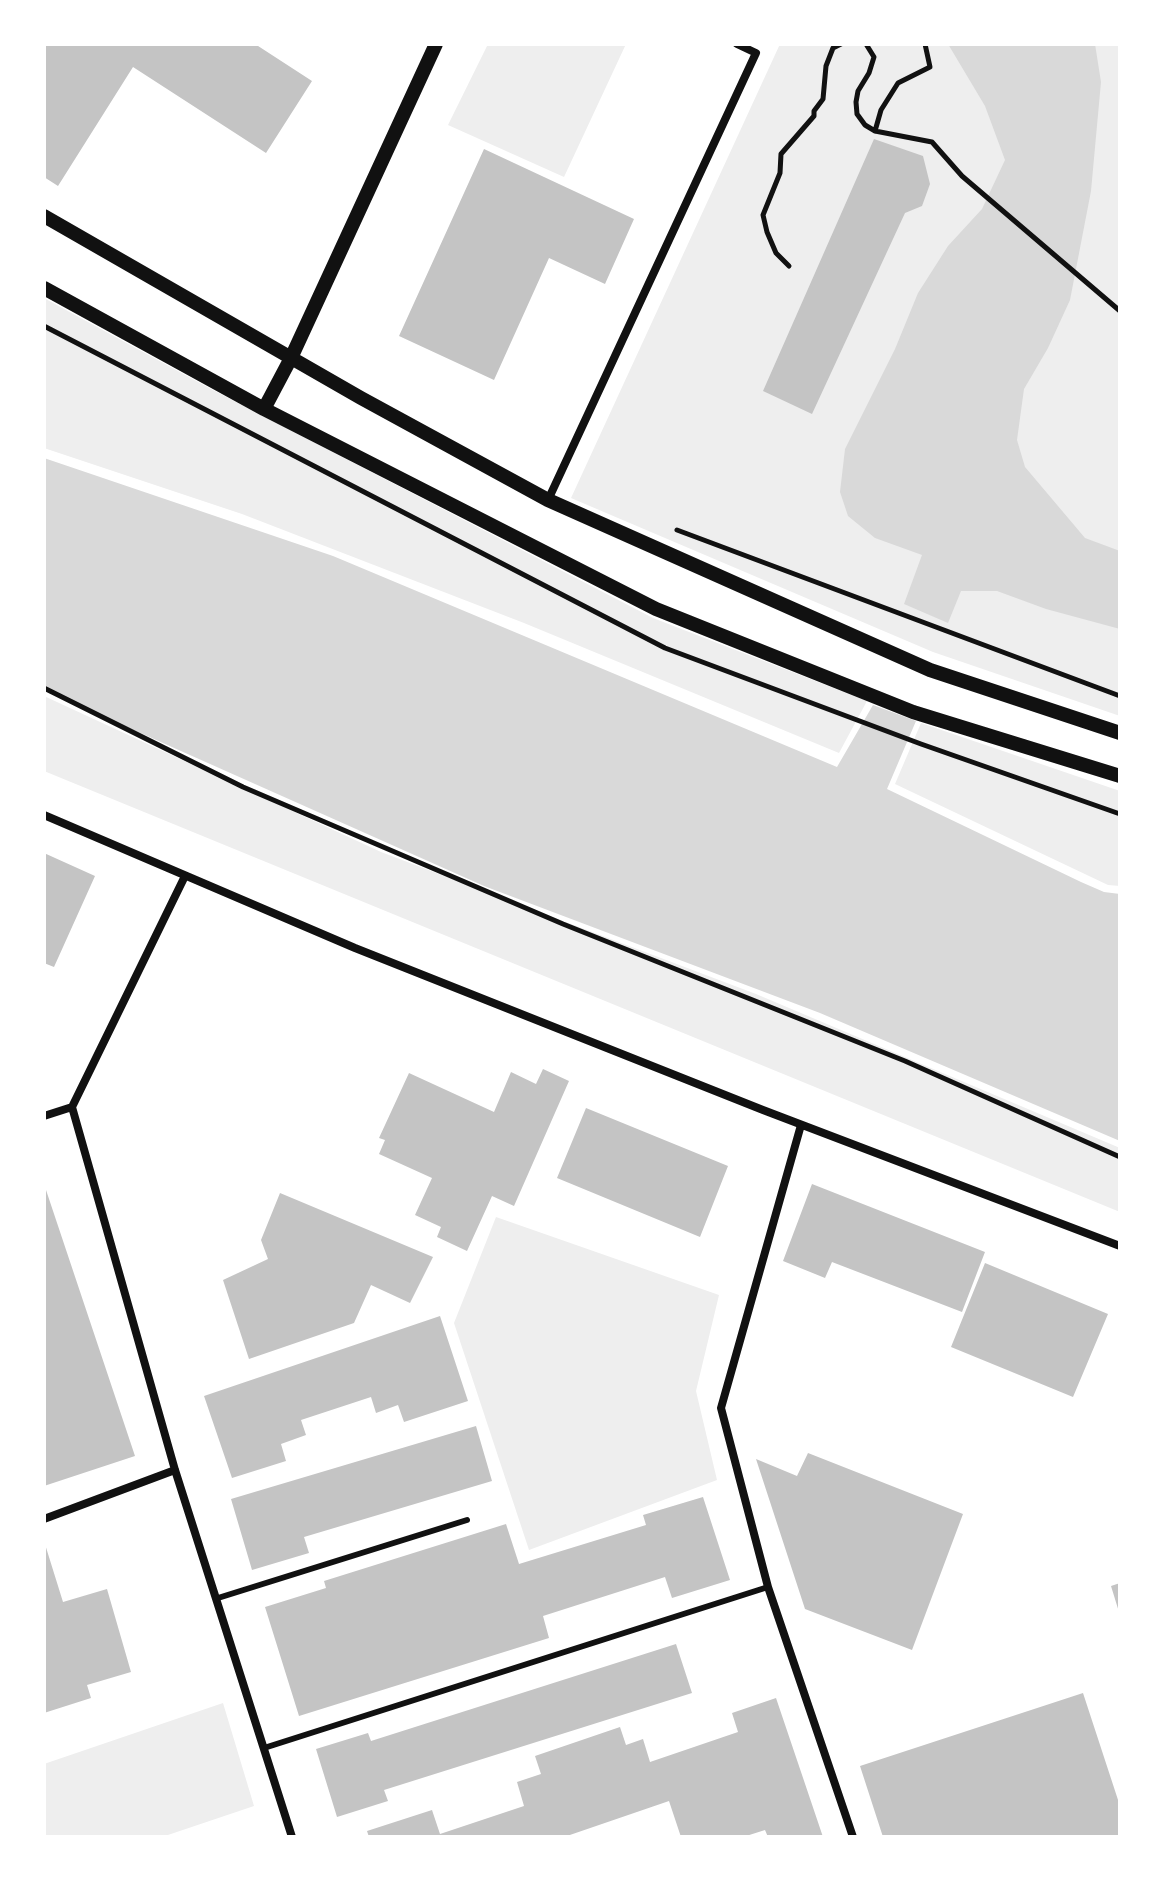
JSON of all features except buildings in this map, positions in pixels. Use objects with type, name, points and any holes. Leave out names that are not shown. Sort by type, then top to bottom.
[{"type":"street","points":[[264,409],[291,358],[436,44]]},
{"type":"street","points":[[548,500],[756,53],[737,44]]},
{"type":"street","points":[[44,216],[291,358],[548,500],[930,670],[1120,733]]},
{"type":"street","points":[[44,288],[264,409],[656,609],[913,712],[1120,776]]},
{"type":"street","points":[[44,815],[355,948],[801,1125],[1120,1246]]},
{"type":"street","points":[[185,876],[72,1107],[175,1470],[292,1837]]},
{"type":"street","points":[[44,1116],[72,1107]]},
{"type":"street","points":[[801,1125],[721,1408],[768,1587],[853,1837]]},
{"type":"street","points":[[44,1519],[175,1470]]},
{"type":"lane","points":[[218,1598],[467,1520]]},
{"type":"lane","points":[[264,1748],[768,1587]]},
{"type":"path","points":[[789,266],[776,253],[763,215],[780,173],[781,154],[814,116],[823,99],[826,66],[833,48],[841,44]]},
{"type":"path","points":[[866,44],[874,57],[856,102],[857,114],[865,125],[875,131],[932,142],[962,176],[1120,311]]},
{"type":"path","points":[[875,131],[881,110],[898,83],[930,67],[925,44]]},
{"type":"path","points":[[668,527],[1120,696]]},
{"type":"path","points":[[44,688],[243,787],[563,924],[905,1061],[1120,1157]]},
{"type":"shaded area","points":[[488,44],[626,44],[564,177],[448,125]]},
{"type":"shaded area","points":[[780,44],[1120,44],[1120,716],[933,652],[571,498]]},
{"type":"shaded area","points":[[948,44],[1095,44],[1101,82],[1091,191],[1070,300],[1048,348],[1024,389],[1017,440],[1025,467],[1085,538],[1120,551],[1120,629],[1046,609],[997,591],[961,591],[948,623],[904,604],[922,555],[875,538],[848,516],[840,492],[845,449],[895,349],[918,293],[948,246],[982,209],[1005,160],[985,106]]},
{"type":"shaded area","points":[[44,298],[211,389],[653,618],[867,701],[839,753],[524,623],[242,514],[44,448]]},
{"type":"shaded area","points":[[44,458],[333,556],[837,767],[873,705],[916,721],[887,789],[1081,882],[1104,892],[1120,894],[1120,1141],[820,1013],[484,886],[44,690]]},
{"type":"shaded area","points":[[44,696],[381,852],[756,994],[1120,1148],[1120,1212],[44,771]]},
{"type":"shaded area","points":[[921,723],[1120,791],[1120,886],[1108,885],[895,784]]},
{"type":"shaded area","points":[[496,1217],[719,1295],[696,1391],[717,1480],[529,1550],[454,1323]]},
{"type":"shaded area","points":[[223,1703],[254,1806],[162,1837],[44,1837],[44,1764]]}]
